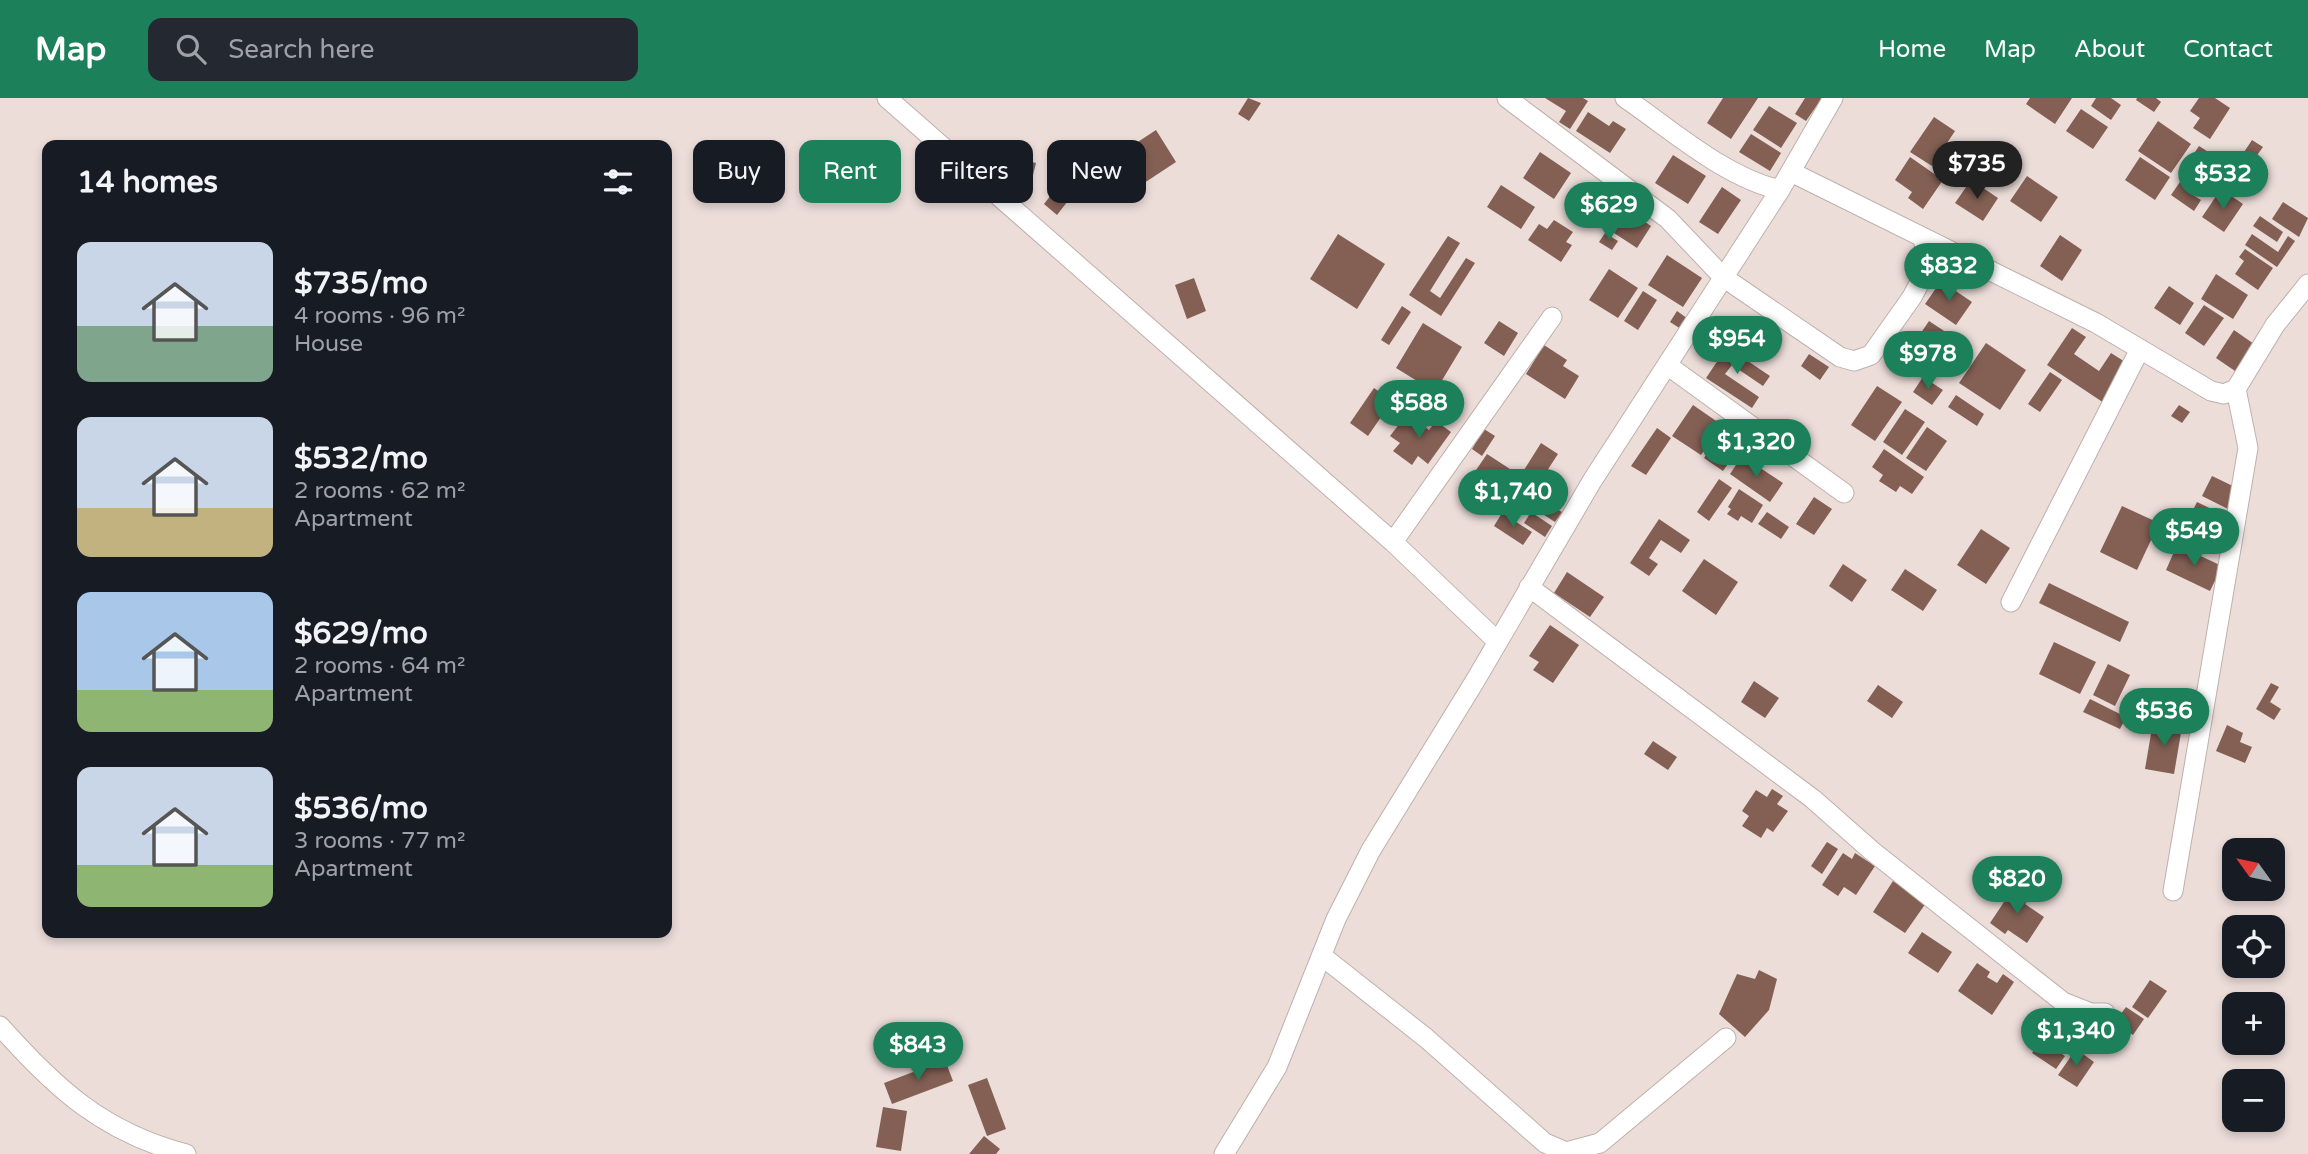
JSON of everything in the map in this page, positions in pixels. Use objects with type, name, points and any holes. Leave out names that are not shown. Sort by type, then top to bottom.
[{"type":"street","points":[[887,98],[1392,542],[1497,640]]},
{"type":"street","points":[[1507,98],[1668,219],[1723,277],[1840,357],[1863,360],[1871,355],[1925,275],[1928,265],[1923,239]]},
{"type":"street","points":[[1625,98],[1725,165],[1767,187],[1780,190]]},
{"type":"street","points":[[1224,1154],[1277,1067],[1336,919],[1371,850],[1529,587],[1780,190],[1833,98]]},
{"type":"street","points":[[1791,172],[2096,323],[2211,391],[2224,394],[2236,389],[2275,325],[2308,284]]},
{"type":"street","points":[[1392,542],[1552,317]]},
{"type":"street","points":[[2011,602],[2140,349]]},
{"type":"street","points":[[1667,365],[1844,493]]},
{"type":"street","points":[[2173,891],[2248,448],[2236,389]]},
{"type":"street","points":[[1529,587],[1813,799],[1872,851],[2063,1002],[2091,1013],[2105,1013]]},
{"type":"street","points":[[1322,956],[1426,1038],[1545,1143],[1566,1152],[1600,1143],[1726,1038]]},
{"type":"street","points":[[0,1026],[46,1078],[70,1097],[142,1141],[186,1154]]},
{"type":"building","points":[[1248,98],[1261,103],[1249,121],[1238,114]]},
{"type":"building","points":[[1545,98],[1583,98],[1588,101],[1570,129],[1559,122],[1566,111]]},
{"type":"building","points":[[1723,98],[1758,98],[1731,139],[1707,123]]},
{"type":"building","points":[[1805,98],[1822,98],[1806,121],[1795,114]]},
{"type":"building","points":[[2030,98],[2072,98],[2055,124],[2026,104]]},
{"type":"building","points":[[2096,98],[2111,98],[2121,105],[2111,120],[2091,106]]},
{"type":"building","points":[[2156,98],[2161,102],[2154,112],[2136,100]]},
{"type":"building","points":[[2199,98],[2215,98],[2230,108],[2210,139],[2193,128],[2200,118],[2190,111]]},
{"type":"building","points":[[1769,106],[1797,123],[1781,148],[1753,130]]},
{"type":"building","points":[[2081,109],[2108,127],[2093,149],[2066,131]]},
{"type":"building","points":[[1588,112],[1609,126],[1613,121],[1626,129],[1610,153],[1576,131]]},
{"type":"building","points":[[1934,117],[1955,131],[1932,166],[1910,152]]},
{"type":"building","points":[[2158,121],[2191,144],[2171,173],[2138,151]]},
{"type":"building","points":[[1156,130],[1176,162],[1146,182],[1146,140],[1141,140]]},
{"type":"building","points":[[1751,134],[1781,153],[1770,171],[1739,152]]},
{"type":"building","points":[[2252,140],[2263,147],[2250,165],[2240,158]]},
{"type":"building","points":[[2199,146],[2213,155],[2204,168],[2210,172],[2205,180],[2185,167]]},
{"type":"building","points":[[1540,152],[1571,173],[1554,199],[1523,178]]},
{"type":"building","points":[[1673,155],[1706,176],[1688,204],[1655,183]]},
{"type":"building","points":[[1910,157],[1943,180],[1923,209],[1908,198],[1912,192],[1895,180]]},
{"type":"building","points":[[2140,157],[2170,177],[2155,200],[2125,180]]},
{"type":"building","points":[[2186,173],[2197,180],[2188,192],[2201,200],[2194,211],[2171,195]]},
{"type":"building","points":[[2027,176],[2058,197],[2041,222],[2010,201]]},
{"type":"building","points":[[1971,180],[1998,198],[1983,221],[1955,203]]},
{"type":"building","points":[[1501,185],[1535,207],[1521,229],[1487,207]]},
{"type":"building","points":[[1722,187],[1741,200],[1718,234],[1699,222]]},
{"type":"building","points":[[2221,189],[2243,204],[2224,232],[2202,217]]},
{"type":"building","points":[[1047,200],[1047,203],[1066,203],[1057,215],[1044,204]]},
{"type":"building","points":[[2283,202],[2308,218],[2299,237],[2272,219]]},
{"type":"building","points":[[1629,211],[1651,226],[1637,248],[1614,233]]},
{"type":"building","points":[[2260,216],[2283,232],[2277,242],[2253,226]]},
{"type":"building","points":[[1554,220],[1573,232],[1566,242],[1572,245],[1561,262],[1528,240],[1539,224],[1547,229]]},
{"type":"building","points":[[1605,233],[1618,241],[1612,250],[1599,242]]},
{"type":"building","points":[[1338,234],[1385,264],[1357,309],[1310,279]]},
{"type":"building","points":[[2252,234],[2278,252],[2288,236],[2295,241],[2277,267],[2245,245]]},
{"type":"building","points":[[2060,235],[2082,250],[2062,281],[2040,266]]},
{"type":"building","points":[[1448,236],[1460,243],[1430,291],[1440,298],[1466,258],[1475,263],[1441,316],[1409,295]]},
{"type":"building","points":[[2245,249],[2273,268],[2258,290],[2235,274],[2244,261],[2239,257]]},
{"type":"building","points":[[1667,255],[1702,278],[1683,307],[1648,285]]},
{"type":"building","points":[[1609,269],[1638,288],[1618,318],[1589,300]]},
{"type":"building","points":[[2216,274],[2248,295],[2233,319],[2201,299]]},
{"type":"building","points":[[1194,278],[1206,311],[1187,319],[1175,285]]},
{"type":"building","points":[[1941,281],[1972,302],[1956,325],[1925,304]]},
{"type":"building","points":[[2169,286],[2194,303],[2180,325],[2154,308]]},
{"type":"building","points":[[1643,291],[1657,300],[1638,330],[1624,321]]},
{"type":"building","points":[[2204,305],[2224,318],[2204,346],[2185,333]]},
{"type":"building","points":[[1402,306],[1411,312],[1389,345],[1381,340]]},
{"type":"building","points":[[1677,311],[1691,321],[1684,331],[1670,322]]},
{"type":"building","points":[[1734,320],[1745,327],[1738,338],[1727,330]]},
{"type":"building","points":[[1499,321],[1518,333],[1504,356],[1484,343]]},
{"type":"building","points":[[1929,321],[1967,346],[1948,375],[1910,349]]},
{"type":"building","points":[[1423,323],[1462,347],[1435,392],[1396,368]]},
{"type":"building","points":[[2072,328],[2086,337],[2074,354],[2099,371],[2111,353],[2130,365],[2104,403],[2047,365]]},
{"type":"building","points":[[2234,330],[2254,344],[2235,371],[2216,358]]},
{"type":"building","points":[[1986,343],[2026,370],[2000,410],[1959,383]]},
{"type":"building","points":[[1544,345],[1567,360],[1563,366],[1579,376],[1565,399],[1526,374]]},
{"type":"building","points":[[1727,347],[1770,376],[1763,386],[1732,365],[1725,374],[1759,397],[1752,408],[1706,378]]},
{"type":"building","points":[[1809,354],[1829,367],[1820,380],[1801,366]]},
{"type":"building","points":[[2050,372],[2062,380],[2040,412],[2028,404]]},
{"type":"building","points":[[1923,377],[1943,390],[1932,405],[1913,392]]},
{"type":"building","points":[[1877,386],[1902,402],[1875,441],[1851,425]]},
{"type":"building","points":[[1374,388],[1392,401],[1368,436],[1350,423]]},
{"type":"building","points":[[1956,395],[1984,414],[1977,426],[1948,407]]},
{"type":"building","points":[[1693,405],[1722,425],[1701,455],[1672,436]]},
{"type":"building","points":[[2179,405],[2190,412],[2182,423],[2171,416]]},
{"type":"building","points":[[1905,409],[1925,422],[1902,455],[1883,442]]},
{"type":"building","points":[[1407,414],[1429,430],[1436,421],[1451,432],[1428,464],[1418,456],[1412,465],[1393,451],[1400,443],[1390,436]]},
{"type":"building","points":[[1927,427],[1947,441],[1926,471],[1906,458]]},
{"type":"building","points":[[1657,428],[1671,438],[1646,475],[1631,466]]},
{"type":"building","points":[[1484,429],[1495,436],[1482,456],[1472,449]]},
{"type":"building","points":[[1541,443],[1558,454],[1541,480],[1524,470]]},
{"type":"building","points":[[1713,445],[1732,458],[1723,471],[1704,458]]},
{"type":"building","points":[[1884,449],[1924,477],[1912,494],[1900,486],[1896,492],[1879,481],[1883,475],[1872,467]]},
{"type":"building","points":[[1487,454],[1513,471],[1497,496],[1470,479]]},
{"type":"building","points":[[1742,456],[1783,483],[1770,502],[1730,474]]},
{"type":"building","points":[[2212,476],[2237,488],[2228,509],[2202,496]]},
{"type":"building","points":[[1719,479],[1732,488],[1709,521],[1697,512]]},
{"type":"building","points":[[1739,489],[1763,505],[1752,523],[1741,516],[1738,521],[1727,514],[1731,509],[1728,507]]},
{"type":"building","points":[[1814,497],[1832,509],[1814,535],[1796,524]]},
{"type":"building","points":[[1545,502],[1562,512],[1555,522],[1538,511]]},
{"type":"building","points":[[2197,502],[2228,517],[2218,539],[2186,524]]},
{"type":"building","points":[[2122,506],[2159,523],[2137,570],[2100,552]]},
{"type":"building","points":[[1531,512],[1552,526],[1545,537],[1524,523]]},
{"type":"building","points":[[1767,512],[1789,527],[1781,539],[1758,524]]},
{"type":"building","points":[[1502,513],[1532,532],[1523,545],[1494,526]]},
{"type":"building","points":[[1659,519],[1690,540],[1681,553],[1661,540],[1649,558],[1658,564],[1649,576],[1630,563]]},
{"type":"building","points":[[1981,529],[2010,548],[1986,584],[1957,565]]},
{"type":"building","points":[[2177,545],[2222,566],[2210,591],[2166,570]]},
{"type":"building","points":[[1704,559],[1738,582],[1716,615],[1682,591]]},
{"type":"building","points":[[1843,564],[1867,580],[1852,602],[1829,586]]},
{"type":"building","points":[[1905,569],[1937,590],[1923,611],[1891,590]]},
{"type":"building","points":[[1567,572],[1604,597],[1590,617],[1554,593]]},
{"type":"building","points":[[2049,583],[2129,622],[2120,642],[2039,603]]},
{"type":"building","points":[[1550,625],[1579,645],[1553,683],[1533,670],[1539,662],[1529,656]]},
{"type":"building","points":[[2054,642],[2096,662],[2080,694],[2039,674]]},
{"type":"building","points":[[2108,664],[2130,675],[2115,706],[2093,695]]},
{"type":"building","points":[[1754,681],[1779,698],[1765,718],[1741,702]]},
{"type":"building","points":[[2271,683],[2279,687],[2270,702],[2281,709],[2274,720],[2256,709]]},
{"type":"building","points":[[1878,685],[1903,702],[1892,718],[1867,701]]},
{"type":"building","points":[[2090,699],[2126,717],[2120,729],[2083,712]]},
{"type":"building","points":[[2153,722],[2182,727],[2174,774],[2145,769]]},
{"type":"building","points":[[2227,725],[2243,733],[2240,742],[2252,747],[2245,763],[2216,751]]},
{"type":"building","points":[[1653,741],[1677,757],[1668,770],[1644,754]]},
{"type":"building","points":[[1772,789],[1783,796],[1777,804],[1788,811],[1773,832],[1767,828],[1761,838],[1742,826],[1749,816],[1742,811],[1756,790],[1767,797]]},
{"type":"building","points":[[1827,842],[1838,849],[1822,874],[1811,866]]},
{"type":"building","points":[[1843,853],[1852,859],[1855,853],[1875,866],[1856,895],[1844,887],[1838,896],[1822,885]]},
{"type":"building","points":[[1893,881],[1926,903],[1905,933],[1873,912]]},
{"type":"building","points":[[2014,887],[2030,897],[2025,904],[2044,917],[2027,943],[2008,930],[2005,934],[1990,923]]},
{"type":"building","points":[[1922,932],[1952,952],[1938,973],[1908,953]]},
{"type":"building","points":[[1977,963],[1990,972],[1987,977],[1997,983],[2003,974],[2014,982],[1992,1015],[1958,991]]},
{"type":"building","points":[[1759,970],[1777,979],[1769,1010],[1745,1037],[1719,1014],[1737,974],[1755,979]]},
{"type":"building","points":[[2150,980],[2167,991],[2148,1018],[2132,1007]]},
{"type":"building","points":[[2126,1007],[2144,1019],[2133,1035],[2114,1023]]},
{"type":"building","points":[[2041,1039],[2065,1056],[2056,1069],[2032,1053]]},
{"type":"building","points":[[2076,1049],[2094,1062],[2077,1087],[2058,1075]]},
{"type":"building","points":[[945,1060],[953,1081],[892,1104],[884,1083]]},
{"type":"building","points":[[987,1078],[1006,1129],[987,1136],[968,1085]]},
{"type":"building","points":[[883,1107],[907,1111],[901,1151],[876,1147]]},
{"type":"building","points":[[984,1136],[1000,1149],[996,1154],[969,1154]]}]
